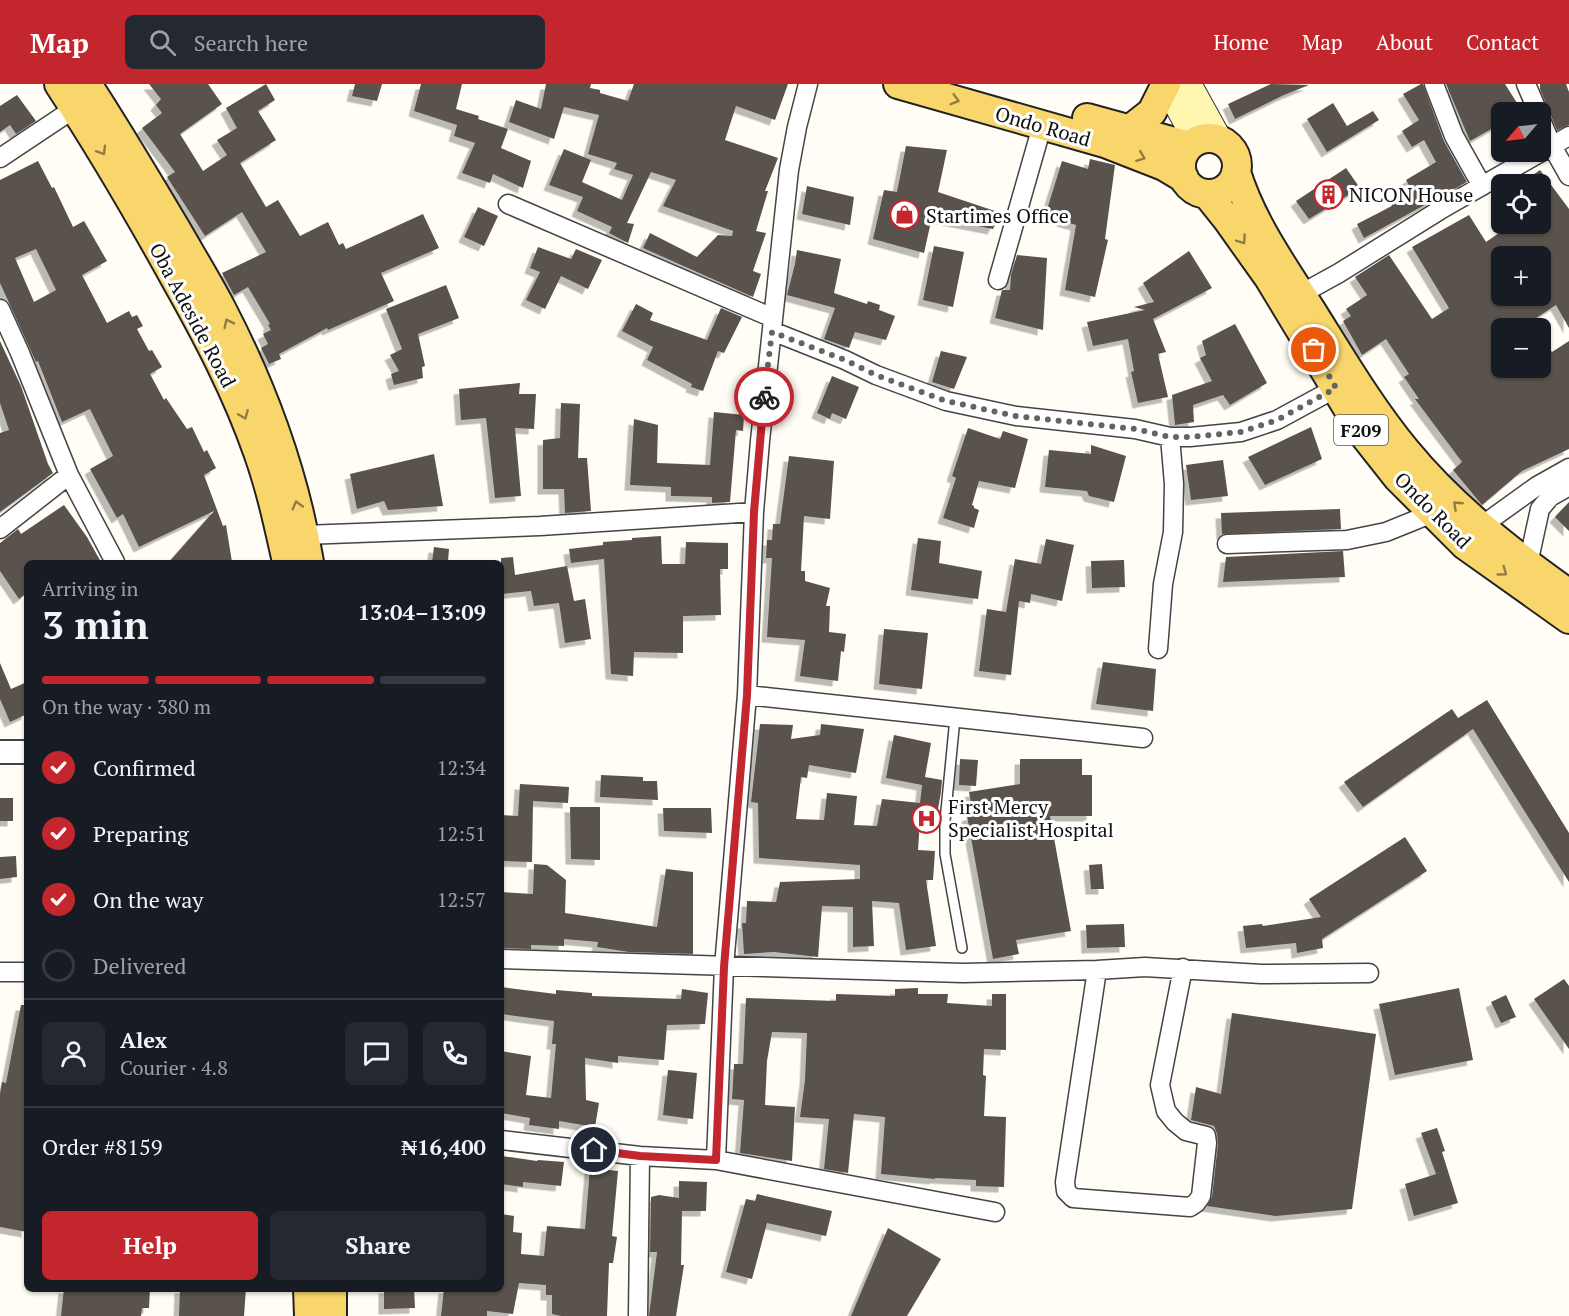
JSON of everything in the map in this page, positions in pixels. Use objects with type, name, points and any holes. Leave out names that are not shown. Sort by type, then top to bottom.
[{"type":"main road","name":"Oba Adeside Road","points":[[59,84],[81,96],[145,223],[207,336],[239,403],[258,453],[287,560]]},
{"type":"main road","name":"Ondo Road","points":[[898,84],[1105,143],[1164,166],[1196,186],[1269,278],[1364,435],[1398,478],[1433,513],[1528,564],[1569,594]]},
{"type":"main road","name":"Ondo Road","points":[[969,84],[1129,130],[1202,142]]},
{"type":"main road","points":[[1129,130],[1152,112],[1166,84]]},
{"type":"main road","points":[[1166,84],[1202,142]]},
{"type":"main road","points":[[1188,84],[1202,142]]},
{"type":"main road","points":[[81,96],[160,202],[226,319],[255,379],[283,453],[309,560]]},
{"type":"main road","points":[[1202,142],[1181,161],[1196,186],[1216,193],[1232,181],[1236,172]]},
{"type":"main road","name":"F209","points":[[1202,142],[1228,145],[1236,163],[1236,172]]},
{"type":"main road","name":"Ondo Road","points":[[1236,172],[1242,193],[1300,294],[1365,394],[1406,450],[1441,490],[1473,536],[1569,619]]},
{"type":"main road","points":[[308,1292],[309,1316]]},
{"type":"main road","points":[[332,1292],[332,1316]]},
{"type":"street","points":[[716,1160],[724,967],[747,695],[754,512],[760,441],[789,170],[808,84]]},
{"type":"street","points":[[1434,84],[1454,136],[1482,186]]},
{"type":"street","points":[[1526,84],[1534,102]]},
{"type":"street","points":[[0,158],[81,96]]},
{"type":"street","points":[[998,280],[1042,126]]},
{"type":"street","points":[[1300,294],[1569,136]]},
{"type":"street","points":[[1552,146],[1569,176]]},
{"type":"street","points":[[508,204],[876,375],[946,401],[1016,416],[1135,429],[1170,437],[1190,437],[1241,432],[1277,420],[1336,388]]},
{"type":"street","points":[[0,309],[69,475],[114,560]]},
{"type":"street","points":[[1158,649],[1163,584],[1173,532],[1174,484],[1170,437]]},
{"type":"street","points":[[1473,536],[1537,486],[1569,468]]},
{"type":"street","points":[[0,529],[69,475]]},
{"type":"street","points":[[1528,564],[1540,508],[1550,497],[1569,486]]},
{"type":"street","points":[[304,535],[540,526],[754,512]]},
{"type":"street","points":[[1227,544],[1347,540],[1386,532],[1433,513]]},
{"type":"street","points":[[747,695],[1143,738]]},
{"type":"street","points":[[0,752],[24,752]]},
{"type":"street","points":[[504,959],[963,973],[1145,967],[1262,974],[1369,973]]},
{"type":"street","points":[[1097,970],[1065,1182],[1066,1191],[1073,1198],[1190,1207],[1201,1196],[1206,1136],[1186,1131],[1175,1122],[1166,1110],[1160,1085],[1183,968]]},
{"type":"street","points":[[0,972],[24,972]]},
{"type":"street","points":[[504,1140],[640,1156],[716,1160],[995,1212]]},
{"type":"street","points":[[638,1316],[640,1156]]},
{"type":"lane","points":[[955,718],[945,821],[945,854],[962,948]]},
{"type":"building","points":[[149,84],[208,84],[222,104],[180,134],[203,171],[227,155],[217,140],[237,128],[226,108],[266,84],[275,100],[258,111],[276,140],[240,163],[266,207],[278,200],[300,236],[328,222],[339,245],[343,243],[346,249],[423,214],[439,248],[381,273],[394,301],[328,330],[327,328],[279,354],[281,359],[269,364],[261,348],[268,344],[263,334],[271,330],[268,325],[270,324],[248,287],[234,295],[222,273],[266,252],[242,212],[205,236],[167,177],[175,172],[142,128],[162,113],[156,105],[161,99]]},
{"type":"building","points":[[355,84],[382,84],[377,101],[352,96]]},
{"type":"building","points":[[421,84],[462,84],[456,109],[508,129],[501,148],[531,161],[523,188],[493,174],[490,183],[462,173],[475,143],[454,136],[457,125],[414,111]]},
{"type":"building","points":[[546,84],[591,84],[590,88],[600,90],[600,93],[628,101],[634,84],[788,84],[775,120],[736,106],[725,140],[778,158],[765,191],[768,191],[756,231],[766,233],[753,271],[761,274],[753,297],[643,248],[650,233],[697,257],[718,235],[732,236],[733,231],[663,206],[676,180],[651,172],[627,223],[634,224],[628,243],[609,233],[612,227],[577,211],[583,197],[549,185],[564,149],[591,160],[582,182],[622,200],[633,175],[614,169],[617,163],[588,154],[599,115],[564,107],[554,139],[509,122],[516,100],[541,109]]},
{"type":"building","points":[[1271,84],[1309,85],[1235,119],[1228,104]]},
{"type":"building","points":[[1423,84],[1444,141],[1467,182],[1364,238],[1357,224],[1392,206],[1391,204],[1412,191],[1406,180],[1436,162],[1424,140],[1412,147],[1402,131],[1419,120],[1403,94]]},
{"type":"building","points":[[1446,84],[1505,84],[1516,102],[1491,102],[1491,129],[1470,141]]},
{"type":"building","points":[[1540,84],[1566,84],[1569,92],[1569,125],[1557,130],[1551,116],[1551,102],[1545,102]]},
{"type":"building","points":[[17,95],[36,121],[16,134],[10,125],[0,132],[0,106]]},
{"type":"building","points":[[1333,103],[1347,126],[1373,111],[1379,120],[1327,152],[1307,119]]},
{"type":"building","name":"Startimes Office","points":[[906,146],[947,150],[938,192],[1001,213],[993,229],[932,217],[924,253],[873,239],[884,190],[897,192]]},
{"type":"building","points":[[1090,159],[1115,165],[1105,239],[1108,240],[1095,297],[1065,290],[1076,225],[1045,216],[1062,161],[1088,169]]},
{"type":"building","points":[[38,161],[52,188],[54,187],[73,227],[84,221],[107,261],[82,275],[107,323],[129,311],[132,317],[137,315],[143,326],[137,329],[149,351],[152,350],[162,367],[150,374],[164,400],[166,398],[187,429],[192,427],[204,452],[207,450],[216,468],[204,475],[223,526],[226,525],[232,560],[171,560],[214,511],[139,547],[123,514],[117,518],[90,469],[113,456],[90,409],[62,422],[38,361],[36,362],[0,283],[0,180]],"holes":[[[36,249],[56,290],[34,302],[15,258]]]},
{"type":"building","name":"NICON House","points":[[1346,168],[1360,188],[1309,219],[1296,201]]},
{"type":"building","points":[[1551,185],[1569,209],[1569,328],[1556,305],[1536,318],[1491,318],[1491,378],[1551,378],[1551,351],[1569,341],[1569,449],[1522,471],[1482,505],[1453,470],[1462,462],[1415,399],[1419,399],[1404,377],[1409,374],[1386,339],[1362,355],[1343,321],[1351,316],[1346,309],[1367,295],[1355,277],[1389,255],[1432,319],[1449,308],[1412,247],[1469,215],[1486,242],[1498,234],[1551,234]]},
{"type":"building","points":[[807,186],[854,197],[850,225],[802,214]]},
{"type":"building","points":[[478,207],[498,216],[484,246],[464,237]]},
{"type":"building","points":[[934,246],[964,252],[953,307],[923,300]]},
{"type":"building","points":[[538,247],[571,259],[576,249],[602,260],[588,289],[561,276],[545,309],[526,300],[540,272],[530,268]]},
{"type":"building","points":[[797,250],[841,259],[834,293],[867,304],[868,301],[880,305],[879,310],[895,316],[886,340],[855,332],[849,348],[824,339],[835,308],[787,295]]},
{"type":"building","points":[[1189,251],[1212,288],[1153,319],[1166,352],[1158,354],[1168,397],[1138,403],[1131,372],[1134,371],[1128,339],[1093,346],[1087,322],[1145,310],[1134,307],[1154,302],[1143,283]]},
{"type":"building","points":[[1017,255],[1047,258],[1043,330],[995,318],[1002,290],[1010,290],[1011,275]]},
{"type":"building","points":[[446,285],[459,318],[418,334],[425,366],[422,367],[423,378],[394,385],[391,374],[399,371],[390,355],[402,349],[386,309]]},
{"type":"building","points":[[636,304],[653,313],[650,320],[707,340],[721,308],[742,317],[724,353],[718,351],[703,391],[691,387],[692,384],[647,360],[653,347],[622,331]]},
{"type":"building","points":[[1235,324],[1267,383],[1230,405],[1223,395],[1193,405],[1194,422],[1175,425],[1172,395],[1212,381],[1200,358],[1206,355],[1202,341]]},
{"type":"building","points":[[0,341],[21,386],[53,473],[0,512],[0,433],[9,430],[0,403]]},
{"type":"building","points":[[941,351],[967,357],[954,389],[932,382]]},
{"type":"building","points":[[832,376],[859,387],[846,419],[832,413],[830,419],[817,413]]},
{"type":"building","points":[[520,383],[519,394],[536,394],[534,429],[515,428],[521,496],[495,498],[486,418],[461,420],[459,389]]},
{"type":"building","points":[[561,403],[580,404],[578,458],[587,458],[591,511],[565,513],[564,489],[543,489],[543,440],[560,438]]},
{"type":"building","points":[[714,412],[744,415],[743,431],[736,430],[730,502],[712,503],[712,497],[671,496],[671,487],[630,485],[634,419],[658,425],[657,463],[710,465]]},
{"type":"building","points":[[1311,427],[1322,459],[1265,485],[1248,457]]},
{"type":"building","points":[[968,428],[1000,439],[1003,431],[1028,439],[1015,488],[979,481],[972,505],[979,510],[974,528],[943,518],[956,478],[952,476]]},
{"type":"building","points":[[1091,445],[1126,456],[1114,502],[1089,496],[1087,491],[1045,487],[1049,450],[1091,454]]},
{"type":"building","points":[[434,454],[443,506],[388,510],[384,501],[357,509],[350,474]]},
{"type":"building","points":[[789,456],[834,461],[830,519],[804,516],[801,571],[805,571],[805,581],[830,588],[826,606],[830,606],[829,632],[846,634],[844,652],[841,651],[838,681],[800,676],[805,640],[767,637],[772,558],[766,558],[767,540],[772,540],[773,524],[780,524]]},
{"type":"building","points":[[1223,460],[1228,496],[1191,500],[1186,465]]},
{"type":"building","points":[[1569,502],[1569,531],[1555,517]]},
{"type":"building","points":[[64,505],[100,560],[24,560],[24,595],[19,599],[0,571],[0,543],[18,529],[21,534]]},
{"type":"building","points":[[1340,509],[1341,529],[1222,534],[1221,513]]},
{"type":"building","points":[[661,536],[662,564],[685,564],[686,542],[728,543],[728,569],[720,569],[721,615],[683,616],[683,653],[634,652],[633,676],[611,674],[604,559],[571,563],[569,549],[603,545],[603,542]]},
{"type":"building","points":[[918,538],[941,541],[939,563],[982,571],[978,599],[911,590]]},
{"type":"building","points":[[1046,539],[1074,545],[1062,601],[1031,594],[1030,603],[1019,601],[1011,675],[979,671],[987,609],[1006,612],[1015,559],[1041,564]]},
{"type":"building","points":[[434,547],[449,549],[448,560],[432,560]]},
{"type":"building","points":[[1343,551],[1345,577],[1223,582],[1226,557]]},
{"type":"building","points":[[513,557],[515,575],[567,566],[574,601],[585,599],[591,639],[565,643],[559,603],[534,606],[531,591],[504,594],[504,560],[501,558]]},
{"type":"building","points":[[1124,560],[1125,587],[1092,588],[1091,561]]},
{"type":"building","points":[[884,629],[928,633],[922,689],[879,684]]},
{"type":"building","points":[[1103,662],[1156,669],[1153,711],[1096,704]]},
{"type":"building","points":[[0,663],[11,689],[24,683],[24,715],[10,722],[0,699]]},
{"type":"building","points":[[1487,700],[1569,833],[1569,882],[1473,729],[1363,807],[1344,782],[1452,709],[1458,718]]},
{"type":"building","points":[[760,724],[793,725],[791,739],[820,735],[821,724],[864,729],[856,773],[809,765],[807,778],[801,777],[796,819],[824,820],[827,793],[857,796],[854,825],[877,826],[882,799],[920,803],[922,785],[886,778],[894,735],[931,743],[925,777],[942,780],[941,792],[938,809],[921,806],[918,850],[935,851],[933,880],[926,880],[936,946],[906,950],[899,903],[872,901],[874,946],[853,947],[853,907],[822,906],[818,957],[774,952],[744,954],[742,923],[746,923],[747,901],[776,902],[780,882],[860,879],[860,865],[759,858],[758,803],[751,802]]},
{"type":"building","points":[[960,759],[978,760],[976,786],[959,785]]},
{"type":"building","name":"First Mercy Specialist Hospital","points":[[1020,759],[1082,759],[1082,775],[1092,775],[1092,816],[1050,816],[1071,931],[1016,940],[1019,954],[993,959],[967,816],[973,814],[969,792],[1020,784]]},
{"type":"building","points":[[601,775],[643,777],[643,781],[657,781],[658,800],[600,797]]},
{"type":"building","points":[[520,784],[569,787],[568,803],[533,801],[532,862],[504,861],[504,815],[518,816]]},
{"type":"building","points":[[0,798],[13,798],[13,821],[0,821]]},
{"type":"building","points":[[570,807],[600,807],[600,860],[571,859]]},
{"type":"building","points":[[663,808],[711,808],[712,833],[664,831]]},
{"type":"building","points":[[1405,837],[1427,871],[1322,939],[1323,948],[1297,953],[1296,943],[1246,948],[1243,926],[1262,924],[1263,926],[1321,917],[1309,899]]},
{"type":"building","points":[[16,856],[17,877],[0,879],[0,857]]},
{"type":"building","points":[[534,864],[547,865],[566,880],[565,913],[657,927],[666,869],[693,872],[693,954],[629,952],[597,947],[598,942],[564,939],[564,946],[531,945],[531,949],[504,948],[504,892],[533,894]]},
{"type":"building","points":[[1102,864],[1104,889],[1091,889],[1089,865]]},
{"type":"building","points":[[1124,924],[1125,947],[1087,948],[1086,925]]},
{"type":"building","points":[[1564,979],[1569,986],[1569,1049],[1534,999]]},
{"type":"building","points":[[504,987],[556,994],[556,990],[592,993],[592,996],[681,999],[682,989],[708,993],[705,1024],[667,1025],[664,1060],[618,1056],[618,1063],[585,1058],[586,1100],[599,1103],[595,1127],[559,1121],[559,1129],[529,1125],[530,1118],[504,1114],[504,1052],[531,1056],[526,1095],[551,1098],[556,1044],[552,1044],[554,1021],[504,1014]]},
{"type":"building","points":[[918,988],[918,994],[948,994],[947,1003],[992,1006],[992,994],[1006,994],[1006,1050],[984,1049],[983,1075],[986,1076],[984,1116],[1006,1117],[1004,1187],[976,1186],[976,1180],[881,1174],[885,1117],[854,1114],[848,1173],[824,1169],[829,1119],[800,1117],[805,1080],[807,1033],[772,1032],[767,1061],[765,1105],[795,1107],[792,1161],[740,1153],[744,1100],[732,1099],[734,1064],[743,1064],[746,998],[836,1001],[836,994],[895,996],[895,989]]},
{"type":"building","points":[[1459,988],[1473,1060],[1395,1075],[1379,1004]]},
{"type":"building","points":[[1506,995],[1516,1017],[1501,1023],[1491,1002]]},
{"type":"building","points":[[21,1005],[24,1005],[24,1231],[0,1227],[0,1094],[2,1082],[6,1083]]},
{"type":"building","points":[[1232,1013],[1376,1034],[1352,1209],[1276,1216],[1207,1206],[1212,1197],[1217,1134],[1214,1126],[1191,1120],[1196,1087],[1221,1094]]},
{"type":"building","points":[[668,1070],[697,1073],[693,1119],[663,1115]]},
{"type":"building","points":[[1437,1128],[1458,1203],[1414,1216],[1405,1184],[1436,1174],[1421,1133]]},
{"type":"building","points":[[504,1156],[564,1162],[561,1186],[523,1182],[523,1187],[504,1184]]},
{"type":"building","points":[[590,1168],[618,1171],[612,1236],[617,1237],[613,1263],[609,1263],[607,1316],[552,1314],[552,1295],[546,1295],[546,1285],[519,1283],[513,1314],[487,1311],[487,1316],[441,1316],[444,1292],[504,1292],[504,1214],[514,1216],[513,1232],[522,1233],[521,1254],[544,1256],[547,1226],[585,1229]]},
{"type":"building","points":[[679,1181],[707,1182],[706,1211],[682,1211],[681,1265],[684,1265],[676,1316],[649,1316],[657,1252],[650,1252],[651,1197],[659,1195],[679,1198]]},
{"type":"building","points":[[757,1194],[832,1211],[826,1236],[767,1223],[752,1279],[726,1272],[746,1199],[755,1201]]},
{"type":"building","points":[[888,1228],[941,1259],[907,1316],[851,1316]]},
{"type":"building","points":[[64,1292],[150,1292],[149,1308],[142,1308],[141,1316],[61,1316]]},
{"type":"building","points":[[180,1292],[246,1292],[244,1316],[179,1316]]},
{"type":"building","points":[[384,1292],[414,1292],[415,1308],[384,1309]]},
{"type":"way so far","points":[[764,397],[772,332],[946,401],[1016,416],[1135,429],[1170,437],[1190,437],[1241,432],[1277,420],[1336,388],[1314,350]]},
{"type":"place","name":"NICON House","points":[[1328,194]]},
{"type":"place","name":"Startimes Office","points":[[905,215]]},
{"type":"place","name":"First Mercy Specialist Hospital","points":[[927,818]]},
{"type":"route","points":[[594,1150],[640,1156],[716,1160],[724,967],[747,695],[754,512],[764,397]]}]
